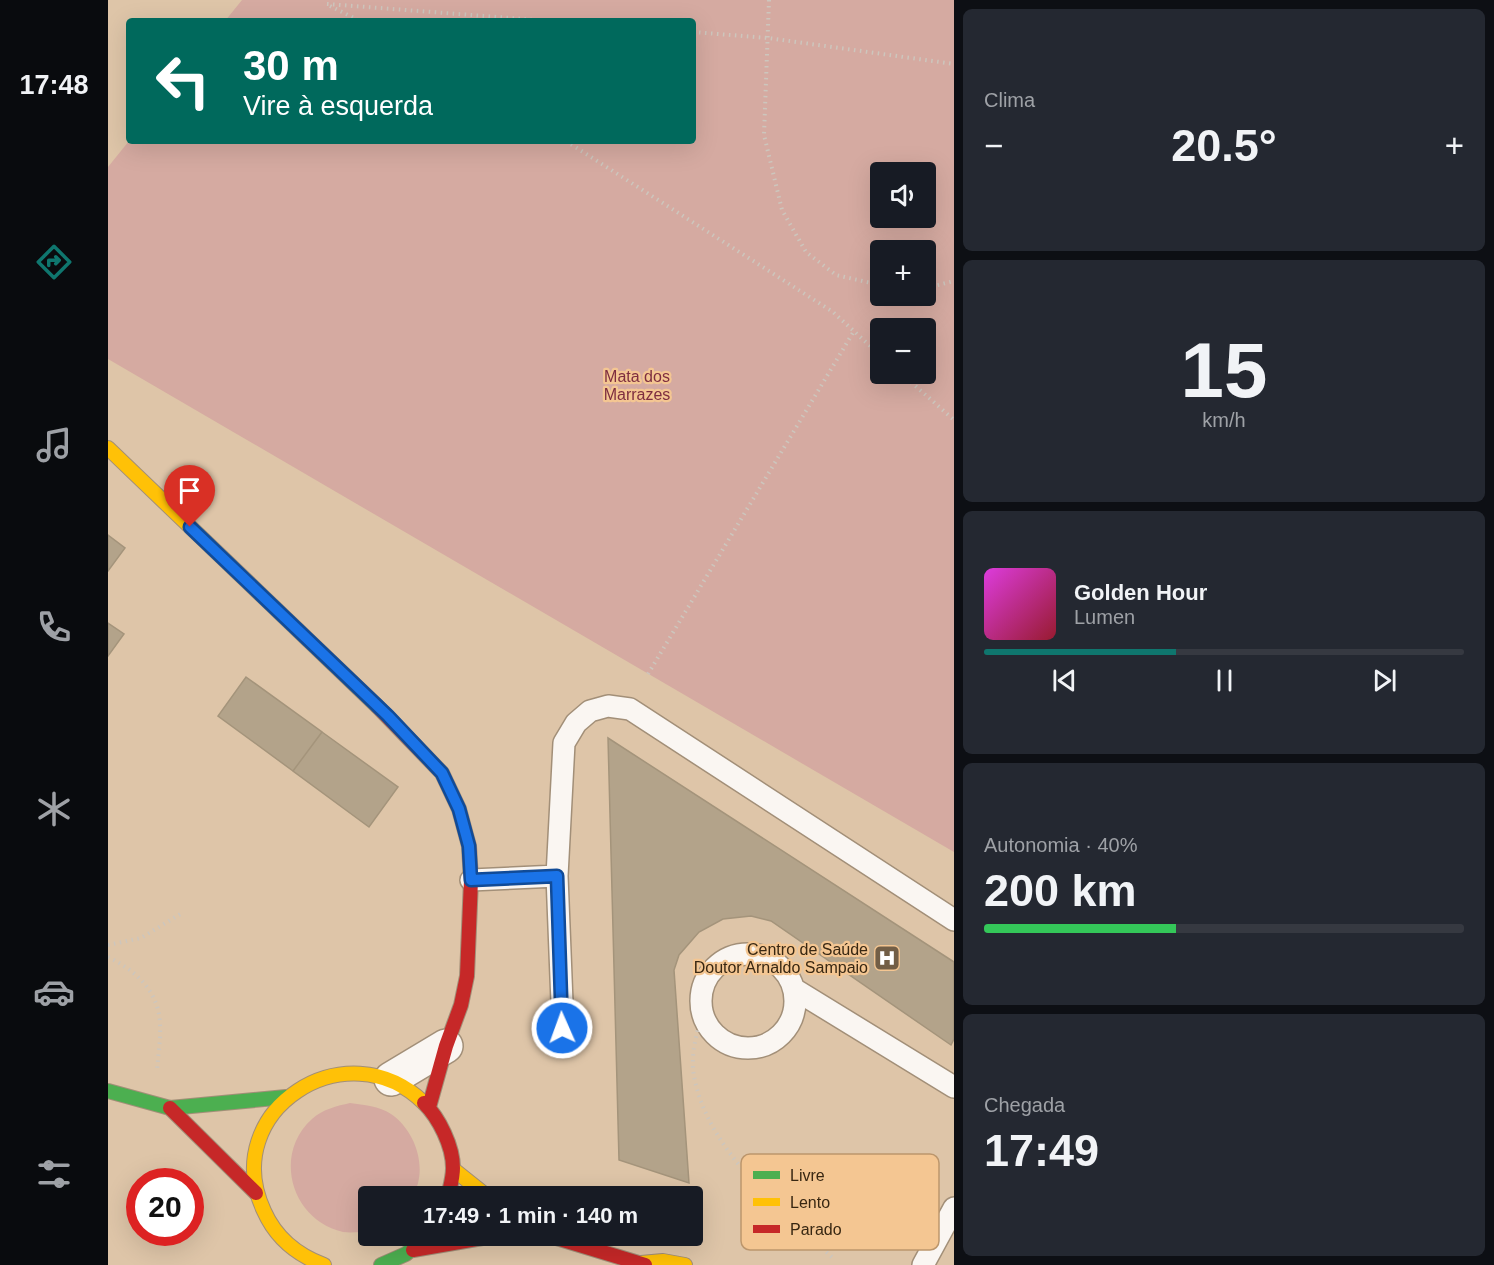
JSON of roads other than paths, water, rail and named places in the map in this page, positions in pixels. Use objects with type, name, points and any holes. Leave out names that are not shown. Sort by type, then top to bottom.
[{"type":"main road","points":[[108,448],[388,716],[442,773],[459,809],[469,846],[471,880],[466,976],[461,1005],[446,1046],[429,1107]]},
{"type":"main road","points":[[324,1265],[291,1256],[268,1223],[256,1193],[254,1166],[258,1141],[269,1117],[286,1097],[309,1082],[335,1073],[363,1072],[390,1079],[412,1091],[429,1107],[443,1129],[453,1169],[450,1186]]},
{"type":"main road","points":[[108,1091],[170,1108],[286,1097]]},
{"type":"main road","points":[[170,1108],[256,1193]]},
{"type":"main road","points":[[453,1169],[474,1186]]},
{"type":"main road","points":[[381,1265],[417,1246]]},
{"type":"main road","points":[[413,1250],[436,1246]]},
{"type":"main road","points":[[583,1246],[643,1264],[663,1261],[685,1265]]},
{"type":"street","points":[[390,1079],[446,1046]]},
{"type":"lane","points":[[562,1028],[557,876],[564,743],[576,723],[590,711],[608,706],[630,709],[954,920]]},
{"type":"lane","points":[[471,880],[557,876]]},
{"type":"lane","points":[[794,989],[795,1013],[788,1027],[778,1039],[764,1046],[749,1049],[734,1046],[720,1039],[709,1028],[702,1013],[701,997],[705,982],[713,968],[741,953],[757,954],[772,959],[784,969],[794,989],[954,1087]]},
{"type":"lane","points":[[939,1236],[954,1209]]},
{"type":"lane","points":[[923,1265],[931,1250]]},
{"type":"place","name":"Centro de Saúde Doutor Arnaldo Sampaio","points":[[887,958]]},
{"type":"park label","name":"Mata dos Marrazes","points":[[637,385]]}]
